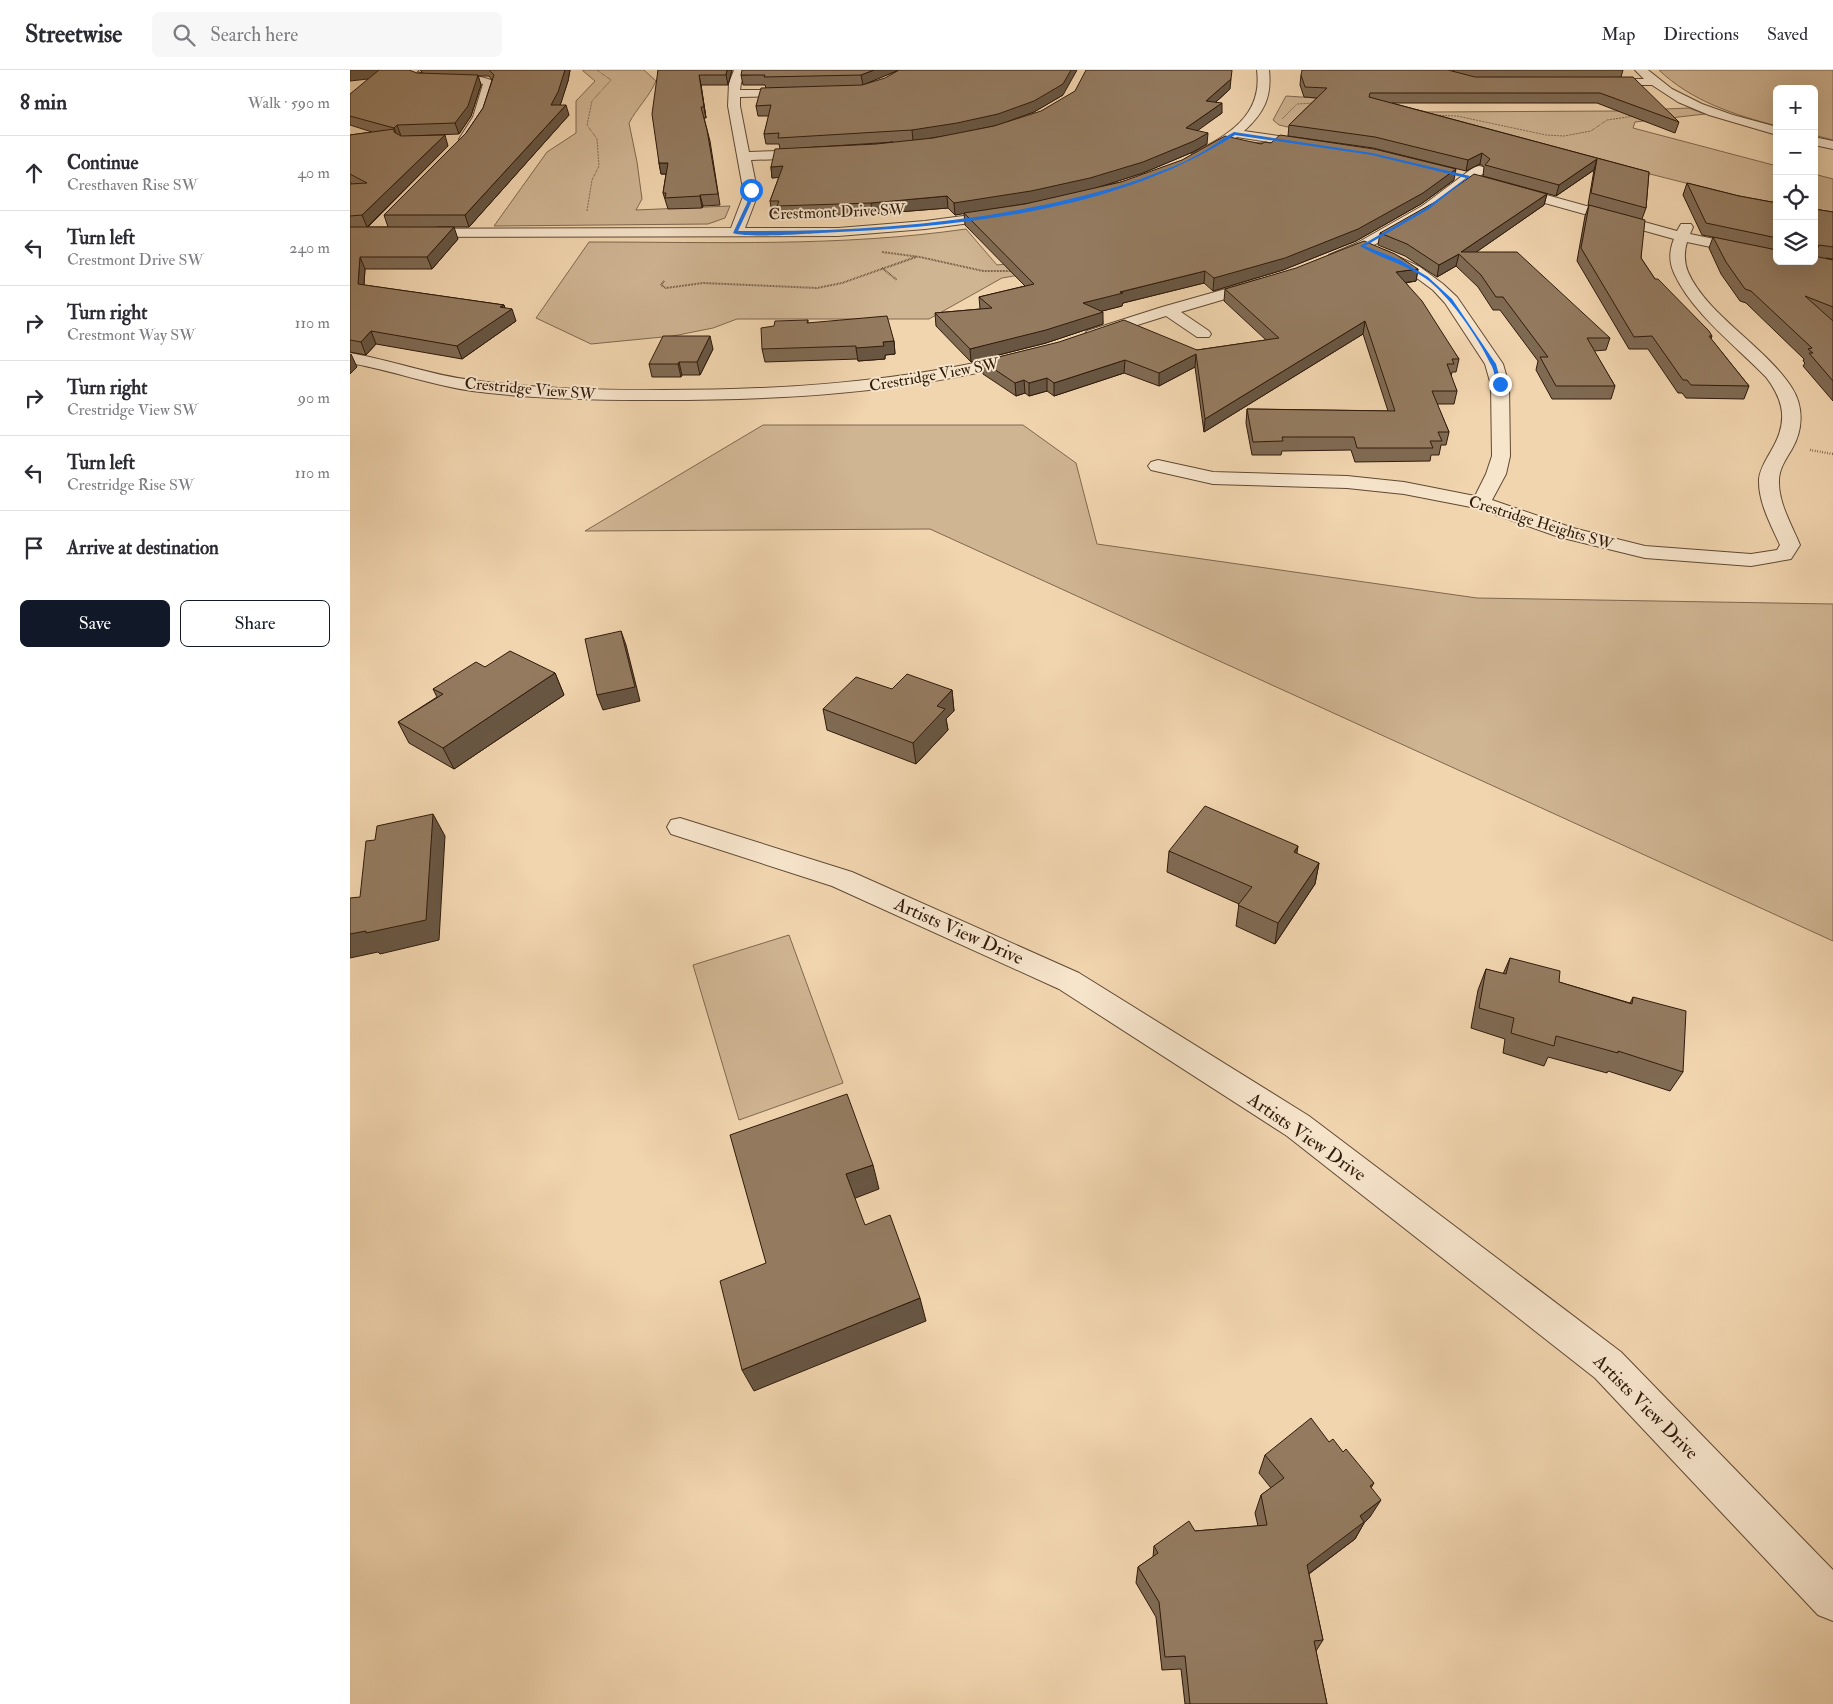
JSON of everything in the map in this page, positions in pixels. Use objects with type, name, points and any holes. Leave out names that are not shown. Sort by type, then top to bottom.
[{"type":"street","points":[[412,70],[411,74],[421,78],[476,78],[487,82],[489,85],[482,110],[459,143]]},
{"type":"street","points":[[736,233],[751,194],[734,106],[735,83],[740,70]]},
{"type":"street","points":[[1187,162],[1239,130],[1255,113],[1264,95],[1263,70]]},
{"type":"street","points":[[1641,70],[1654,82],[1678,98],[1702,109],[1774,130]]},
{"type":"street","points":[[1586,82],[1654,82]]},
{"type":"street","points":[[735,94],[811,92]]},
{"type":"street","points":[[1239,130],[1328,143]]},
{"type":"street","points":[[1818,141],[1833,145]]},
{"type":"street","points":[[744,156],[819,153]]},
{"type":"street","points":[[1321,263],[1362,246],[1481,175],[1773,257]]},
{"type":"street","name":"Crestmont Drive SW","points":[[350,232],[378,228],[736,233],[811,232],[884,229],[1012,213]]},
{"type":"street","points":[[1684,232],[1773,245]]},
{"type":"street","name":"Crestridge Heights SW","points":[[1158,466],[1213,478],[1374,484],[1481,503],[1566,533],[1645,552],[1751,560],[1784,555],[1790,545],[1771,496],[1769,478],[1775,459],[1785,445],[1793,422],[1791,404],[1784,388],[1772,372],[1699,299],[1683,278],[1677,257],[1684,232]]},
{"type":"street","points":[[1362,246],[1399,261],[1438,287],[1451,300],[1494,364],[1500,384],[1501,456],[1496,474],[1481,503]]},
{"type":"street","points":[[1079,339],[1168,310],[1280,278]]},
{"type":"street","points":[[1168,310],[1203,334]]},
{"type":"street","name":"Crestridge View SW","points":[[350,358],[443,380],[526,391],[610,395],[744,395],[796,393],[896,384],[947,375],[1036,354]]},
{"type":"street","name":"Artists View Drive","points":[[680,827],[842,879],[1069,981],[1298,1126],[1608,1365],[1833,1600]]},
{"type":"path","points":[[588,214],[586,209],[587,201],[591,196],[592,180],[599,166],[597,139],[587,125],[589,110],[592,101],[611,80],[597,70]]},
{"type":"path","points":[[1282,120],[1297,104],[1322,103]]},
{"type":"path","points":[[1429,114],[1466,117],[1546,135],[1564,136],[1591,131],[1607,120],[1635,116]]},
{"type":"path","points":[[664,281],[661,285],[666,288],[720,284],[814,288],[836,286],[882,267],[916,257]]},
{"type":"path","points":[[882,267],[897,280]]},
{"type":"shaded area","points":[[582,70],[644,70],[656,81],[629,123],[642,199],[636,210],[730,206],[725,218],[708,224],[494,226],[547,152],[576,133],[576,101],[595,81]]},
{"type":"shaded area","points":[[1659,70],[1833,70],[1833,140],[1818,136],[1818,85],[1773,85],[1773,125],[1714,106],[1672,81]]},
{"type":"shaded area","points":[[1286,96],[1377,102],[1427,112],[1618,111],[1689,108],[1705,114],[1635,122],[1633,128],[1773,165],[1773,205],[1495,135],[1292,128],[1279,125],[1273,120]]},
{"type":"shaded area","points":[[1247,142],[1267,143],[1090,263],[1002,278],[929,319],[737,319],[713,328],[673,336],[591,344],[536,318],[589,242],[731,243],[825,241],[919,235],[966,229],[997,265],[1039,260]]},
{"type":"shaded area","points":[[1818,175],[1833,179],[1833,215],[1818,213]]},
{"type":"shaded area","points":[[763,425],[1023,425],[1076,463],[1097,544],[1477,598],[1833,604],[1833,941],[930,529],[585,531]]},
{"type":"shaded area","points":[[789,935],[843,1083],[739,1120],[693,965]]},
{"type":"building","points":[[379,70],[409,70],[417,73],[478,75],[468,106],[455,123],[397,125],[394,128],[350,116],[350,94]]},
{"type":"building","points":[[489,70],[565,70],[558,92],[551,105],[566,105],[465,215],[384,215],[466,133],[483,108],[494,75]]},
{"type":"building","points":[[658,70],[727,70],[726,75],[699,75],[704,107],[701,107],[718,194],[665,198],[666,193],[663,193],[668,163],[659,163],[652,114]]},
{"type":"building","points":[[742,70],[874,70],[861,75],[764,77],[765,75],[741,75]]},
{"type":"building","points":[[899,70],[1071,70],[1063,84],[1034,101],[998,114],[957,123],[912,130],[778,138],[779,133],[764,134],[771,105],[756,106],[761,88],[862,85],[885,78]]},
{"type":"building","points":[[1086,70],[1232,70],[1231,79],[1206,101],[1222,103],[1186,128],[1208,133],[1194,141],[1143,162],[1090,178],[1031,191],[954,203],[947,196],[871,203],[777,206],[779,201],[770,201],[783,166],[771,167],[775,149],[876,144],[933,138],[994,126],[1041,111],[1075,91]]},
{"type":"building","points":[[1302,70],[1448,70],[1475,77],[1633,77],[1679,122],[1600,93],[1370,93],[1369,97],[1649,172],[1646,208],[1591,193],[1597,159],[1559,185],[1485,165],[1490,159],[1482,153],[1468,160],[1375,137],[1289,125],[1327,88],[1305,87],[1301,75]]},
{"type":"building","points":[[394,129],[394,132],[401,136],[445,135],[362,215],[350,216],[350,184],[367,183],[350,174],[350,135]]},
{"type":"building","points":[[1280,135],[1374,149],[1456,169],[1423,193],[1358,229],[1285,258],[1214,278],[1205,271],[1083,303],[1103,312],[1046,330],[970,349],[935,313],[992,308],[979,297],[1034,284],[964,213],[1025,204],[1121,182],[1182,160],[1225,136],[1261,144],[1265,142],[1271,143]]},
{"type":"building","points":[[1474,174],[1547,194],[1461,252],[1517,252],[1610,338],[1587,338],[1615,386],[1556,386],[1540,357],[1548,357],[1503,297],[1496,297],[1481,275],[1459,254],[1439,265],[1407,244],[1380,233],[1435,202]]},
{"type":"building","points":[[1687,183],[1773,202],[1773,237],[1706,223]]},
{"type":"building","points":[[1589,205],[1645,220],[1641,258],[1655,279],[1658,279],[1709,331],[1712,336],[1709,336],[1749,386],[1691,385],[1687,380],[1683,380],[1652,336],[1634,337],[1581,248]]},
{"type":"building","points":[[1818,210],[1833,212],[1833,247],[1819,245]]},
{"type":"building","points":[[350,227],[454,227],[427,257],[360,257],[358,284],[504,305],[500,307],[512,309],[457,346],[371,331],[361,342],[350,340]]},
{"type":"building","points":[[1713,237],[1773,249],[1773,265],[1818,265],[1818,257],[1833,260],[1833,307],[1805,296],[1833,321],[1833,381],[1809,353],[1813,353],[1808,349],[1812,348],[1751,291],[1745,289],[1726,262]]},
{"type":"building","points":[[1364,241],[1395,254],[1418,269],[1396,272],[1422,301],[1459,359],[1452,359],[1454,364],[1447,364],[1457,391],[1432,391],[1449,432],[1438,432],[1442,441],[1430,441],[1433,448],[1357,448],[1354,437],[1282,437],[1283,441],[1253,442],[1247,409],[1395,411],[1365,321],[1205,419],[1196,354],[1159,373],[1125,360],[1054,383],[1047,378],[1029,383],[1024,380],[1015,383],[982,361],[1059,342],[1124,320],[1197,350],[1279,338],[1225,289],[1296,268]]},
{"type":"building","points":[[887,316],[894,341],[883,342],[884,346],[762,349],[761,328],[774,326],[775,321],[808,320],[807,323]]},
{"type":"building","points":[[663,336],[710,336],[697,362],[649,364]]},
{"type":"building","points":[[621,631],[635,687],[597,695],[585,639]]},
{"type":"building","points":[[510,651],[555,673],[443,748],[398,722],[443,694],[433,689],[476,662],[485,667]]},
{"type":"building","points":[[907,674],[952,690],[937,706],[945,709],[913,743],[823,709],[856,677],[892,689]]},
{"type":"building","points":[[1205,806],[1298,846],[1294,852],[1319,863],[1278,923],[1238,905],[1252,887],[1169,851]]},
{"type":"building","points":[[433,814],[426,920],[366,933],[366,931],[350,934],[350,898],[360,897],[366,841],[375,840],[377,826]]},
{"type":"building","points":[[1510,958],[1560,971],[1559,982],[1632,1004],[1633,997],[1686,1011],[1683,1072],[1618,1051],[1618,1053],[1556,1036],[1554,1046],[1511,1033],[1514,1018],[1479,1008],[1486,969],[1506,974]]},
{"type":"building","points":[[847,1094],[873,1165],[846,1174],[865,1225],[890,1215],[920,1298],[742,1370],[720,1281],[766,1263],[730,1135]]},
{"type":"building","points":[[1311,1418],[1329,1442],[1333,1439],[1343,1452],[1346,1449],[1374,1483],[1370,1486],[1381,1500],[1360,1516],[1364,1522],[1307,1565],[1323,1640],[1314,1641],[1327,1704],[1190,1704],[1185,1656],[1165,1657],[1159,1602],[1138,1567],[1158,1553],[1154,1546],[1189,1521],[1195,1531],[1267,1525],[1261,1495],[1284,1478],[1265,1455]]},
{"type":"route","points":[[751,190],[749,203],[736,233],[838,232],[925,226],[1036,209],[1133,183],[1166,171],[1206,152],[1234,133],[1372,154],[1436,168],[1469,177],[1427,208],[1362,246],[1399,261],[1438,287],[1451,300],[1494,364],[1500,384]]}]
